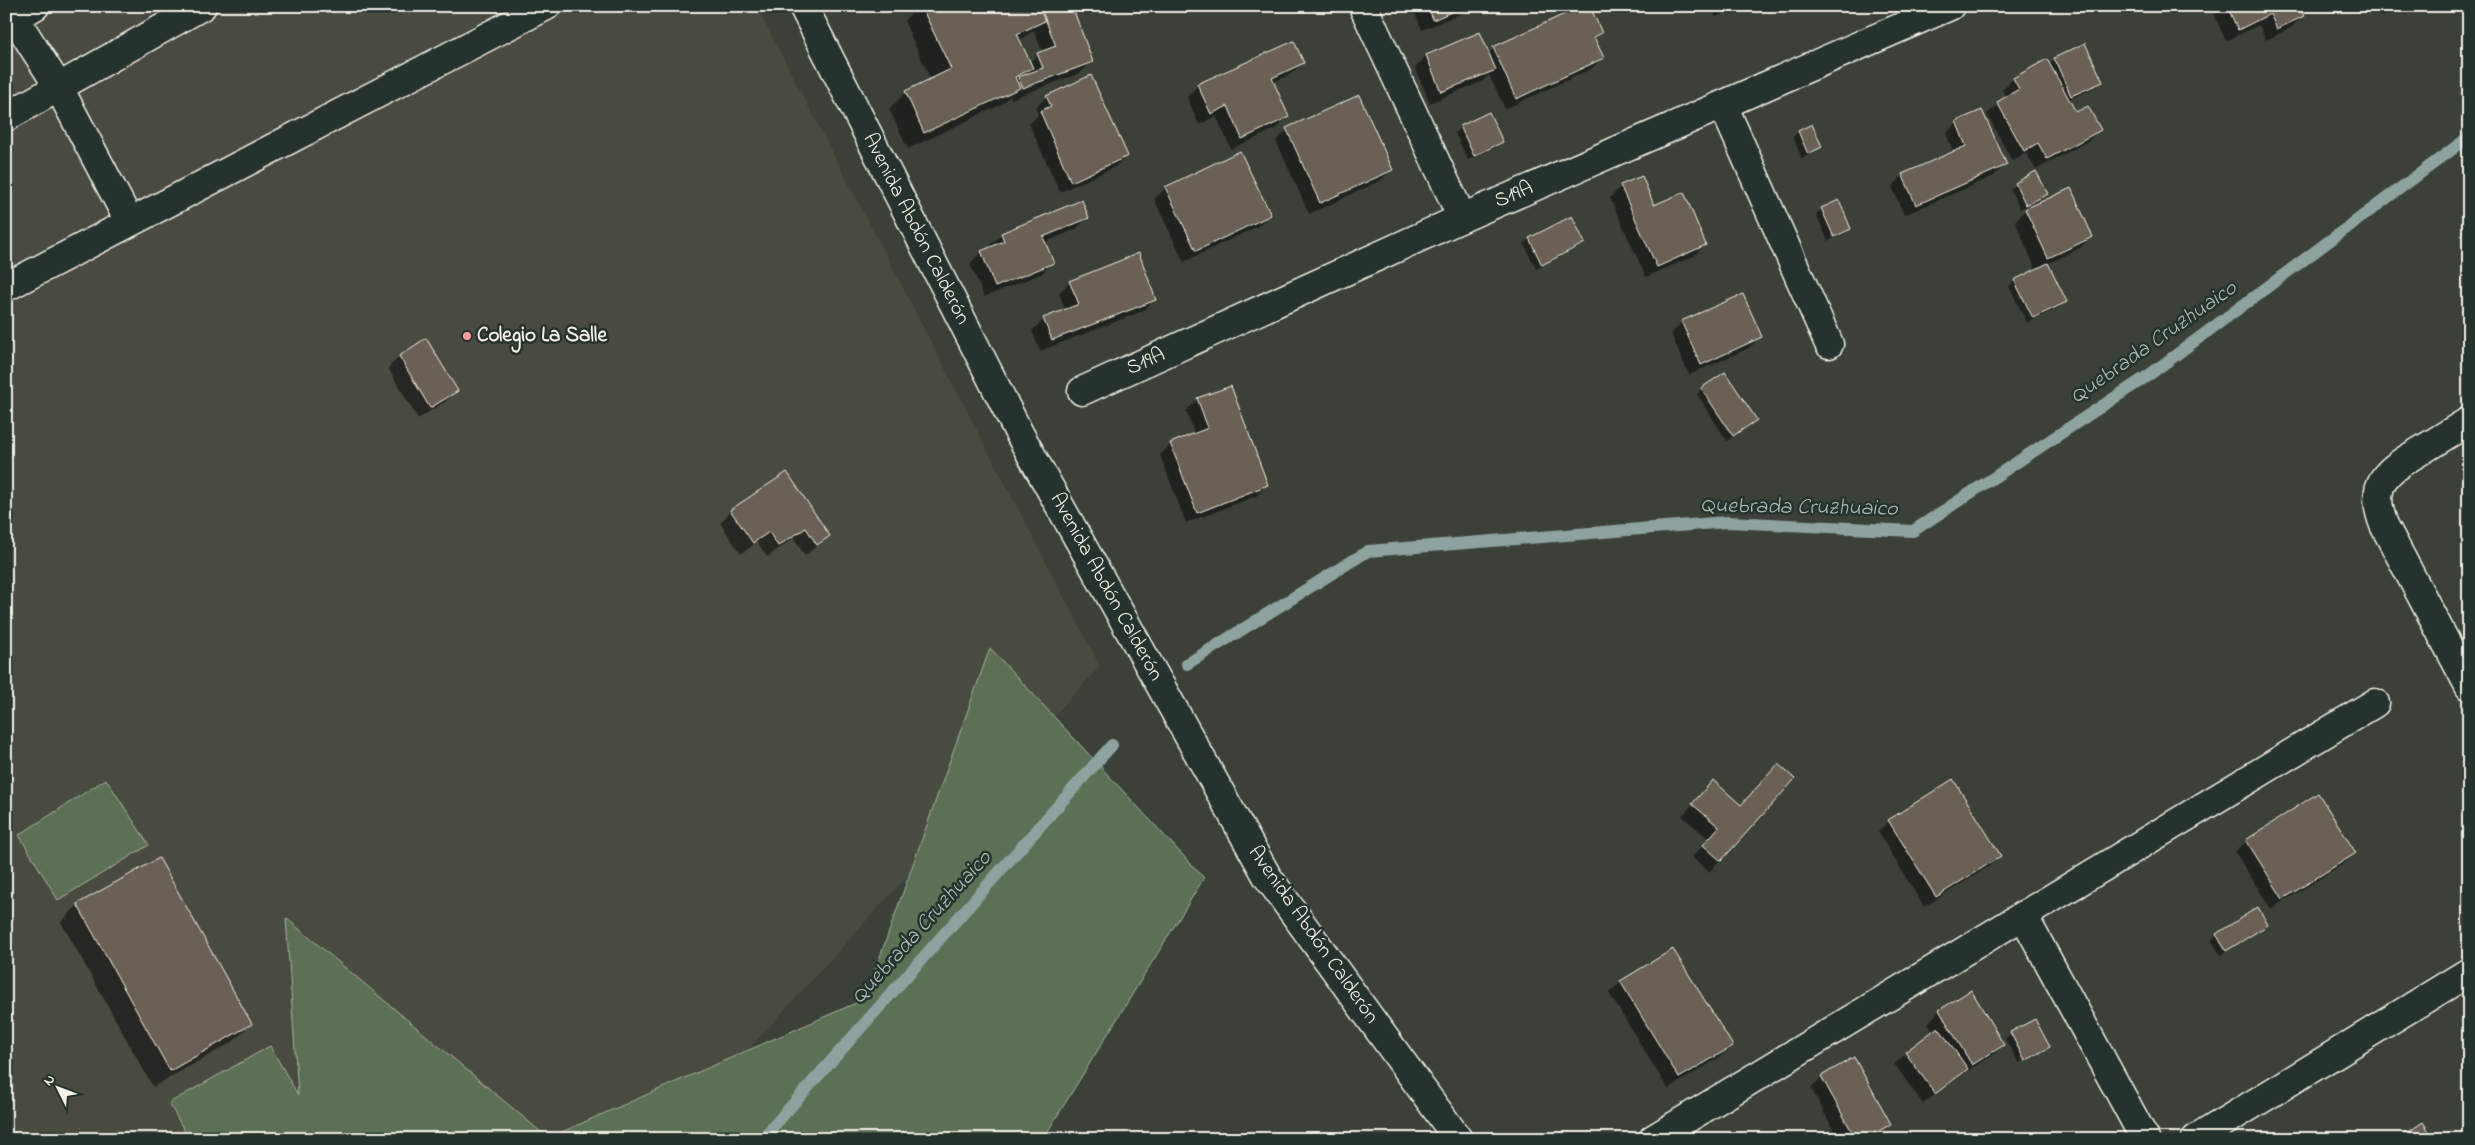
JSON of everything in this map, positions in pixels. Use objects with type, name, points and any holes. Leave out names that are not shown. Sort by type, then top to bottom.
[{"type":"street","points":[[6,117],[202,6]]},
{"type":"street","points":[[6,286],[546,6]]},
{"type":"street","name":"Avenida Abdón Calderón","points":[[803,6],[1019,433],[1267,876],[1458,1139]]},
{"type":"street","points":[[1363,6],[1462,218]]},
{"type":"street","name":"S19A","points":[[1082,391],[1462,218],[1950,6]]},
{"type":"street","points":[[16,14],[58,86],[129,221]]},
{"type":"street","points":[[1723,105],[1829,344]]},
{"type":"street","points":[[2469,421],[2391,469],[2382,482],[2378,494],[2378,510],[2384,525],[2469,686]]},
{"type":"street","points":[[1653,1139],[2375,702]]},
{"type":"street","points":[[2023,915],[2145,1139]]},
{"type":"street","points":[[2196,1139],[2469,972]]},
{"type":"shaded area","name":"Colegio La Salle","points":[[6,6],[756,6],[1100,666],[666,1139],[6,1139]]},
{"type":"green space","points":[[990,648],[1204,878],[1043,1139],[189,1139],[169,1103],[270,1046],[298,1095],[286,918],[548,1138],[865,999]]},
{"type":"green space","points":[[106,779],[149,845],[58,900],[19,835]]},
{"type":"building","points":[[921,6],[1038,6],[1045,21],[1017,34],[1033,68],[1015,77],[1020,88],[924,133],[905,91],[951,69]]},
{"type":"building","points":[[1040,6],[1072,6],[1093,62],[1023,88],[1018,77],[1043,68],[1037,53],[1056,46]]},
{"type":"building","points":[[1428,6],[1465,6],[1433,20]]},
{"type":"building","points":[[1582,6],[1590,6],[1602,33],[1594,37],[1604,58],[1516,99],[1493,47]]},
{"type":"building","points":[[2227,6],[2299,6],[2304,16],[2277,29],[2270,14],[2238,30]]},
{"type":"building","points":[[1480,32],[1496,70],[1441,92],[1426,55]]},
{"type":"building","points":[[1294,41],[1304,63],[1272,78],[1289,117],[1242,139],[1228,106],[1211,114],[1197,84]]},
{"type":"building","points":[[2085,43],[2103,82],[2071,96],[2054,58]]},
{"type":"building","points":[[2047,59],[2076,112],[2088,106],[2101,130],[2047,159],[2038,143],[2024,151],[1997,102],[2019,89],[2013,78]]},
{"type":"building","points":[[1091,75],[1128,156],[1071,182],[1040,111],[1051,106],[1046,96]]},
{"type":"building","points":[[1359,95],[1393,170],[1320,203],[1286,128]]},
{"type":"building","points":[[1982,110],[2007,165],[1916,205],[1902,174],[1966,146],[1956,121]]},
{"type":"building","points":[[1489,112],[1503,142],[1474,156],[1460,126]]},
{"type":"building","points":[[1812,124],[1822,147],[1808,154],[1798,131]]},
{"type":"building","points":[[1240,151],[1271,215],[1196,251],[1165,187]]},
{"type":"building","points":[[2036,171],[2048,194],[2026,205],[2015,183]]},
{"type":"building","points":[[1642,176],[1654,205],[1684,192],[1706,245],[1657,267],[1620,185]]},
{"type":"building","points":[[2071,188],[2093,237],[2048,258],[2025,209]]},
{"type":"building","points":[[1082,200],[1089,218],[1043,237],[1054,263],[995,287],[981,251],[1004,241],[1001,233]]},
{"type":"building","points":[[1839,200],[1851,229],[1834,237],[1821,208]]},
{"type":"building","points":[[1572,216],[1585,243],[1542,265],[1529,238]]},
{"type":"building","points":[[1139,253],[1156,300],[1052,340],[1043,318],[1079,304],[1069,281]]},
{"type":"building","points":[[2048,263],[2067,302],[2033,318],[2014,280]]},
{"type":"building","points":[[1743,294],[1762,337],[1701,365],[1681,321]]},
{"type":"building","points":[[426,338],[458,391],[430,408],[399,356]]},
{"type":"building","points":[[1725,372],[1757,420],[1733,436],[1701,388]]},
{"type":"building","points":[[1231,386],[1268,485],[1197,513],[1170,443],[1208,428],[1197,398]]},
{"type":"building","points":[[787,472],[830,536],[817,545],[806,528],[778,546],[769,532],[753,543],[730,510]]},
{"type":"building","points":[[1778,764],[1795,779],[1721,861],[1703,845],[1719,827],[1692,804],[1713,780],[1741,805]]},
{"type":"building","points":[[1953,779],[2001,856],[1936,897],[1888,820]]},
{"type":"building","points":[[2318,793],[2356,853],[2283,899],[2246,840]]},
{"type":"building","points":[[159,858],[252,1024],[170,1071],[77,904]]},
{"type":"building","points":[[2258,907],[2268,925],[2226,951],[2216,934]]},
{"type":"building","points":[[1673,949],[1733,1046],[1679,1078],[1620,981]]},
{"type":"building","points":[[1971,990],[2004,1045],[1972,1065],[1939,1010]]},
{"type":"building","points":[[2035,1019],[2050,1047],[2025,1061],[2010,1032]]},
{"type":"building","points":[[1938,1027],[1968,1069],[1935,1094],[1905,1052]]},
{"type":"building","points":[[1854,1057],[1891,1124],[1865,1139],[1856,1139],[1821,1076]]},
{"type":"building","points":[[2423,1122],[2434,1139],[2398,1139]]},
{"type":"waterway","name":"Quebrada Cruzhuaico","points":[[1187,664],[1368,551],[1727,522],[1913,531],[2149,375],[2469,137]]},
{"type":"waterway","name":"Quebrada Cruzhuaico","points":[[762,1139],[1112,745]]},
{"type":"place","name":"Colegio La Salle","points":[[467,336]]}]
